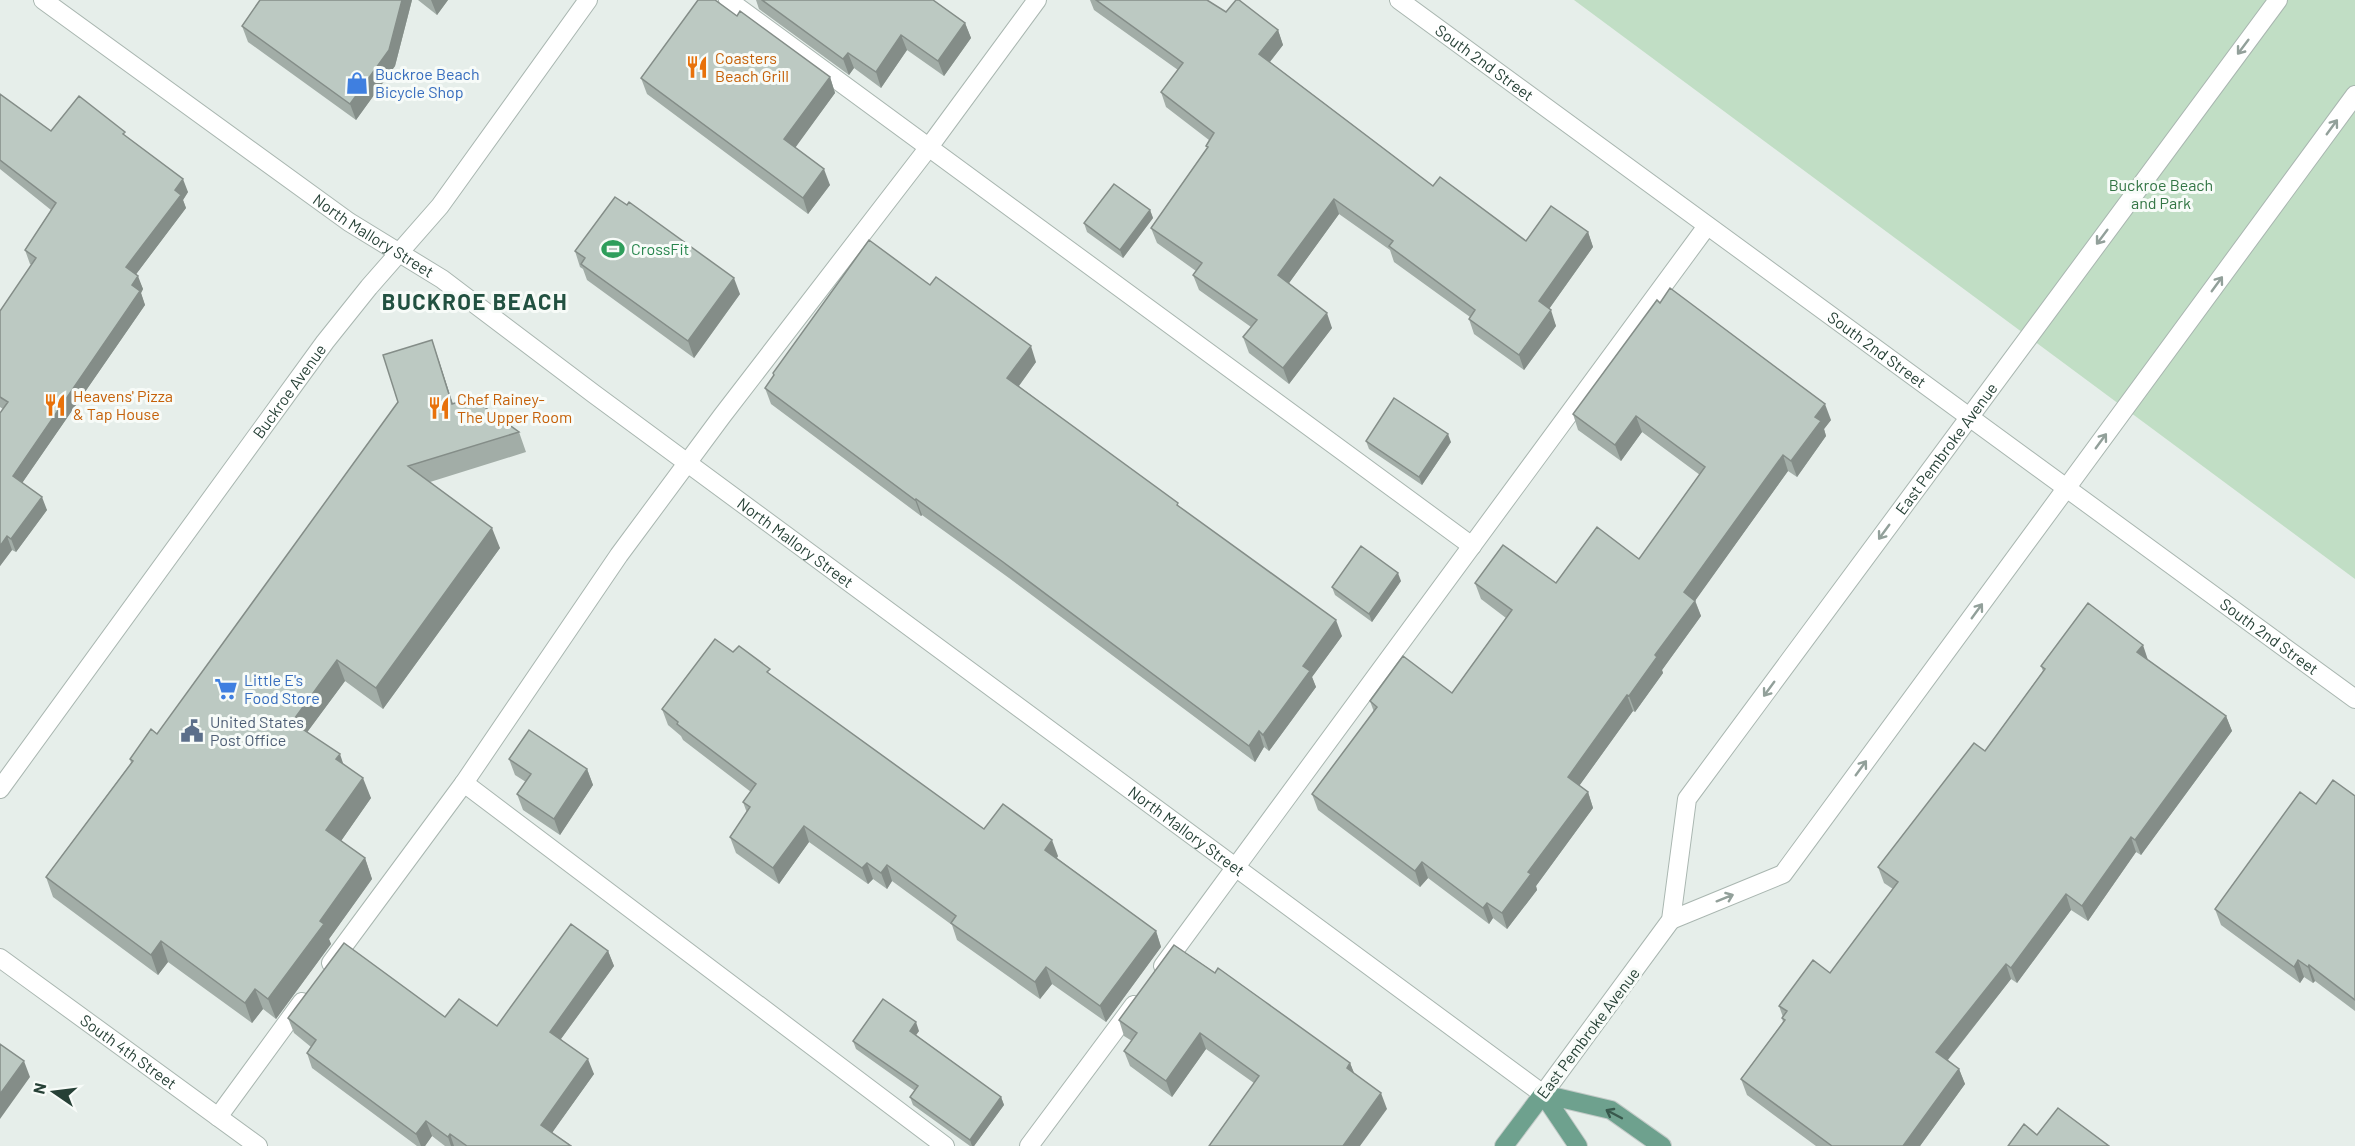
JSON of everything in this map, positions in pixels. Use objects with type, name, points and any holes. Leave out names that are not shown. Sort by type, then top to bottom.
[{"type":"main road","name":"East Pembroke Avenue","points":[[1504,1146],[1543,1094]]},
{"type":"main road","name":"North Mallory Street","points":[[1543,1094],[1578,1146]]},
{"type":"main road","name":"North Mallory Street","points":[[1543,1094],[1611,1110],[1662,1146]]},
{"type":"street","name":"North Mallory Street","points":[[43,0],[349,222],[442,279],[1543,1094]]},
{"type":"street","name":"Buckroe Avenue","points":[[0,789],[326,342],[369,287],[440,206],[588,0]]},
{"type":"street","points":[[728,0],[1472,546]]},
{"type":"street","points":[[218,1117],[464,783],[619,555],[687,462],[929,147],[1036,0]]},
{"type":"street","name":"South 2nd Street","points":[[1399,0],[2355,699]]},
{"type":"street","name":"East Pembroke Avenue","points":[[1543,1094],[1671,920],[1687,799],[2278,0]]},
{"type":"street","points":[[1671,920],[1783,874],[2355,95]]},
{"type":"street","points":[[1029,1146],[1707,226]]},
{"type":"street","points":[[464,783],[945,1146]]},
{"type":"street","name":"South 4th Street","points":[[0,958],[258,1146]]},
{"type":"green space","name":"Buckroe Beach and Park","points":[[1574,0],[2355,0],[2355,579]]},
{"type":"building","points":[[260,0],[402,0],[389,50],[350,104],[242,26]]},
{"type":"building","points":[[698,0],[715,0],[737,16],[740,11],[830,77],[784,139],[824,169],[803,198],[641,78]]},
{"type":"building","points":[[762,0],[933,0],[965,23],[938,61],[901,35],[876,72],[848,53],[843,59]]},
{"type":"building","points":[[1096,0],[1207,0],[1226,12],[1236,0],[1239,0],[1278,30],[1259,54],[1433,186],[1440,177],[1526,241],[1551,206],[1588,232],[1539,301],[1551,310],[1519,355],[1469,319],[1475,310],[1389,246],[1393,241],[1334,199],[1278,275],[1327,313],[1283,368],[1243,337],[1257,320],[1193,275],[1202,263],[1151,228],[1208,147],[1206,146],[1214,133],[1161,92],[1183,63]]},
{"type":"building","points":[[0,94],[51,131],[79,96],[125,132],[123,134],[183,179],[175,190],[181,195],[126,267],[138,276],[132,285],[140,291],[13,476],[42,497],[11,539],[7,536],[0,546],[0,413],[8,402],[0,397],[0,311],[36,258],[25,250],[56,203],[0,160]]},
{"type":"building","points":[[1114,184],[1150,210],[1120,250],[1084,223]]},
{"type":"building","points":[[615,197],[627,205],[629,202],[734,278],[688,341],[581,264],[585,258],[575,251]]},
{"type":"building","points":[[869,240],[930,285],[936,277],[1031,346],[1007,378],[1336,620],[1303,666],[1310,671],[1263,735],[1259,731],[1249,746],[765,388],[774,375],[773,373]]},
{"type":"building","points":[[1670,288],[1825,404],[1815,417],[1821,421],[1791,461],[1783,455],[1684,592],[1695,601],[1655,655],[1657,657],[1629,696],[1627,695],[1568,777],[1588,792],[1528,872],[1531,874],[1502,913],[1487,903],[1483,908],[1422,862],[1415,871],[1312,794],[1377,707],[1370,701],[1403,656],[1452,693],[1512,610],[1475,583],[1503,545],[1556,583],[1597,527],[1639,559],[1705,467],[1636,416],[1615,445],[1573,414],[1657,300],[1660,303]]},
{"type":"building","points":[[432,340],[452,404],[472,398],[519,432],[408,466],[492,528],[376,688],[337,660],[292,722],[340,754],[336,759],[363,778],[326,830],[365,858],[320,921],[324,924],[268,999],[255,989],[245,1003],[161,941],[151,955],[46,877],[133,761],[130,759],[151,729],[157,734],[398,402],[383,355]]},
{"type":"building","points":[[1394,398],[1448,434],[1419,477],[1366,441]]},
{"type":"building","points":[[1361,546],[1398,573],[1369,614],[1332,587]]},
{"type":"building","points":[[2088,603],[2143,645],[2137,652],[2226,716],[2135,840],[2131,837],[2082,906],[2066,894],[2011,968],[2006,964],[1936,1052],[1959,1069],[1903,1146],[1832,1146],[1741,1079],[1785,1020],[1782,1018],[1787,1011],[1779,1006],[1813,960],[1830,973],[1898,882],[1878,867],[1974,743],[1985,751],[2045,669],[2041,666]]},
{"type":"building","points":[[715,639],[733,652],[739,646],[770,669],[767,672],[984,829],[1003,804],[1052,840],[1045,850],[1156,931],[1100,1006],[1046,967],[1035,982],[951,923],[956,916],[887,865],[881,873],[867,863],[862,868],[804,826],[773,868],[730,837],[750,807],[743,802],[756,784],[677,724],[678,722],[662,709]]},
{"type":"building","points":[[529,730],[587,769],[554,819],[517,794],[531,774],[509,759]]},
{"type":"building","points":[[2333,780],[2355,796],[2355,1000],[2309,965],[2308,967],[2298,960],[2294,967],[2215,909],[2300,792],[2316,804]]},
{"type":"building","points":[[571,924],[608,951],[550,1032],[588,1059],[541,1125],[571,1146],[467,1146],[450,1134],[448,1137],[426,1121],[416,1134],[307,1053],[316,1040],[288,1018],[344,943],[445,1017],[459,999],[497,1026]]},
{"type":"building","points":[[1174,945],[1215,973],[1218,968],[1350,1063],[1347,1068],[1381,1093],[1343,1146],[1209,1146],[1259,1076],[1200,1033],[1166,1081],[1124,1051],[1137,1033],[1119,1020]]},
{"type":"building","points":[[883,999],[916,1022],[910,1031],[1001,1097],[970,1140],[910,1097],[918,1086],[853,1041]]},
{"type":"building","points":[[0,1044],[24,1061],[0,1094]]},
{"type":"building","points":[[2058,1108],[2109,1146],[2008,1146],[2024,1124],[2037,1135]]},
{"type":"place","name":"Coasters Beach Grill","points":[[697,67]]},
{"type":"place","name":"Buckroe Beach Bicycle Shop","points":[[357,83]]},
{"type":"place","name":"CrossFit","points":[[613,249]]},
{"type":"place","name":"Heavens' Pizza & Tap House","points":[[55,405]]},
{"type":"place","name":"Chef Rainey- The Upper Room","points":[[439,408]]},
{"type":"place","name":"Little E's Food Store","points":[[226,689]]},
{"type":"place","name":"United States Post Office","points":[[192,731]]},
{"type":"district","name":"BUCKROE BEACH","points":[[475,302]]}]
